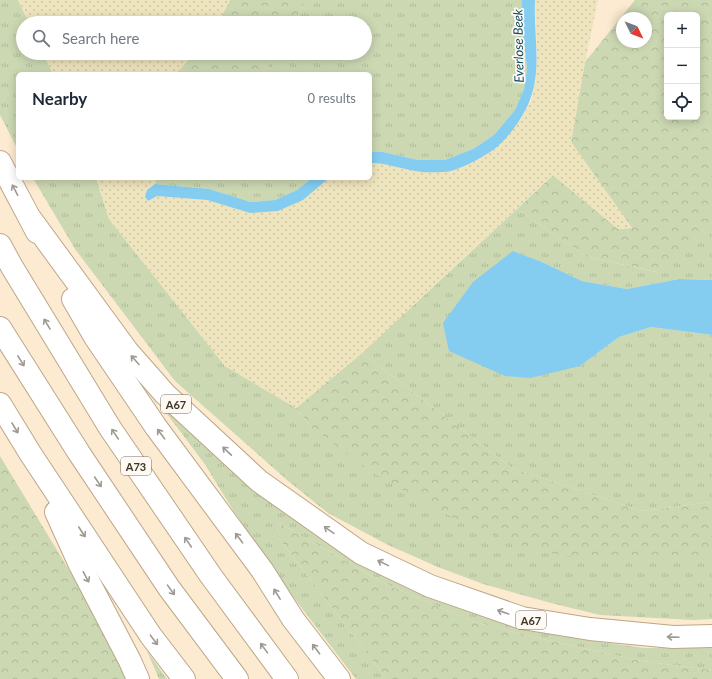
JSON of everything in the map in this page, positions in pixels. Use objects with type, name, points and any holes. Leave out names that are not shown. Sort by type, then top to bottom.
[{"type":"highway","points":[[0,162],[66,287],[95,337],[156,427],[262,570],[293,619],[339,679]]},
{"type":"highway","name":"A67","points":[[30,218],[128,352],[166,394],[259,481],[362,553],[430,586],[522,618],[590,629],[673,637],[712,636]]},
{"type":"highway","name":"A73","points":[[0,244],[12,267],[110,428],[211,576],[287,679]]},
{"type":"highway","points":[[0,328],[79,453],[169,588],[237,679]]},
{"type":"highway","points":[[0,404],[30,453],[151,636],[184,679]]},
{"type":"highway","points":[[30,453],[80,565],[138,679]]},
{"type":"green space","points":[[0,0],[18,0],[26,16],[16,16],[16,60],[46,60],[52,72],[16,72],[16,146],[0,115]]},
{"type":"green space","points":[[230,0],[305,0],[298,16],[222,16]]},
{"type":"green space","points":[[305,0],[522,0],[521,10],[527,69],[524,89],[515,110],[494,135],[473,149],[445,160],[418,160],[383,152],[372,152],[372,72],[263,72],[272,60],[372,60],[372,16],[298,16]]},
{"type":"green space","points":[[635,0],[712,0],[712,222],[657,272],[588,257],[517,209],[553,175],[618,229],[632,228],[571,142],[585,62],[616,24],[616,48],[652,48],[652,12],[625,12]]},
{"type":"green space","points":[[188,60],[272,60],[263,72],[177,72]]},
{"type":"green space","points":[[34,180],[97,180],[109,219],[225,366],[296,408],[312,428],[613,560],[712,560],[712,619],[693,620],[600,615],[551,603],[483,584],[438,567],[388,545],[328,513],[287,480],[175,381],[75,249]]},
{"type":"green space","points":[[156,180],[310,180],[297,190],[275,200],[251,202],[209,189],[155,184]]},
{"type":"green space","points":[[517,209],[588,257],[656,272],[712,222],[712,280],[679,279],[627,289],[582,281],[542,262],[513,251],[580,366],[619,337],[651,327],[712,335],[712,502],[642,511],[512,468],[362,353]]},
{"type":"green space","points":[[362,353],[512,468],[642,511],[712,502],[712,560],[613,560],[563,556],[522,546],[455,519],[373,473],[312,428],[296,408]]},
{"type":"green space","points":[[155,398],[208,445],[478,613],[579,639],[645,648],[712,648],[712,670],[641,661],[529,636],[471,621],[386,584],[279,523],[277,531],[280,540],[387,679],[356,679],[291,594],[233,510],[204,463]]},
{"type":"green space","points":[[0,456],[98,618],[127,679],[0,679]]},
{"type":"green space","points":[[279,523],[386,584],[471,621],[529,636],[641,661],[712,670],[712,679],[387,679],[280,540],[277,531]]},
{"type":"green space","points":[[147,651],[167,679],[159,679]]},
{"type":"sand","points":[[18,0],[230,0],[222,16],[26,16]]},
{"type":"sand","points":[[535,0],[598,0],[571,142],[632,228],[618,229],[553,175],[362,353],[296,408],[225,366],[109,219],[97,180],[156,180],[155,184],[147,190],[145,197],[148,201],[157,196],[207,200],[250,213],[303,200],[327,180],[372,180],[372,163],[382,163],[416,171],[447,172],[480,159],[521,119],[531,101],[536,80],[537,54]]},
{"type":"sand","points":[[46,60],[188,60],[177,72],[52,72]]},
{"type":"water","points":[[522,0],[535,0],[535,78],[532,93],[526,108],[517,124],[505,140],[480,158],[462,167],[445,172],[422,172],[372,163],[372,152],[383,152],[418,160],[445,160],[473,149],[494,135],[515,110],[524,89],[527,69],[521,10]]},
{"type":"water","points":[[310,180],[327,180],[303,200],[278,211],[250,213],[207,200],[157,196],[148,201],[145,197],[147,190],[155,184],[209,189],[251,202],[275,200],[297,190]]},
{"type":"water","points":[[513,251],[542,262],[582,281],[627,289],[679,279],[712,280],[712,335],[651,327],[619,337],[580,366],[530,378],[505,376],[449,351],[443,323],[473,282]]},
{"type":"water label","name":"Everlose Beek","points":[[518,46]]}]
